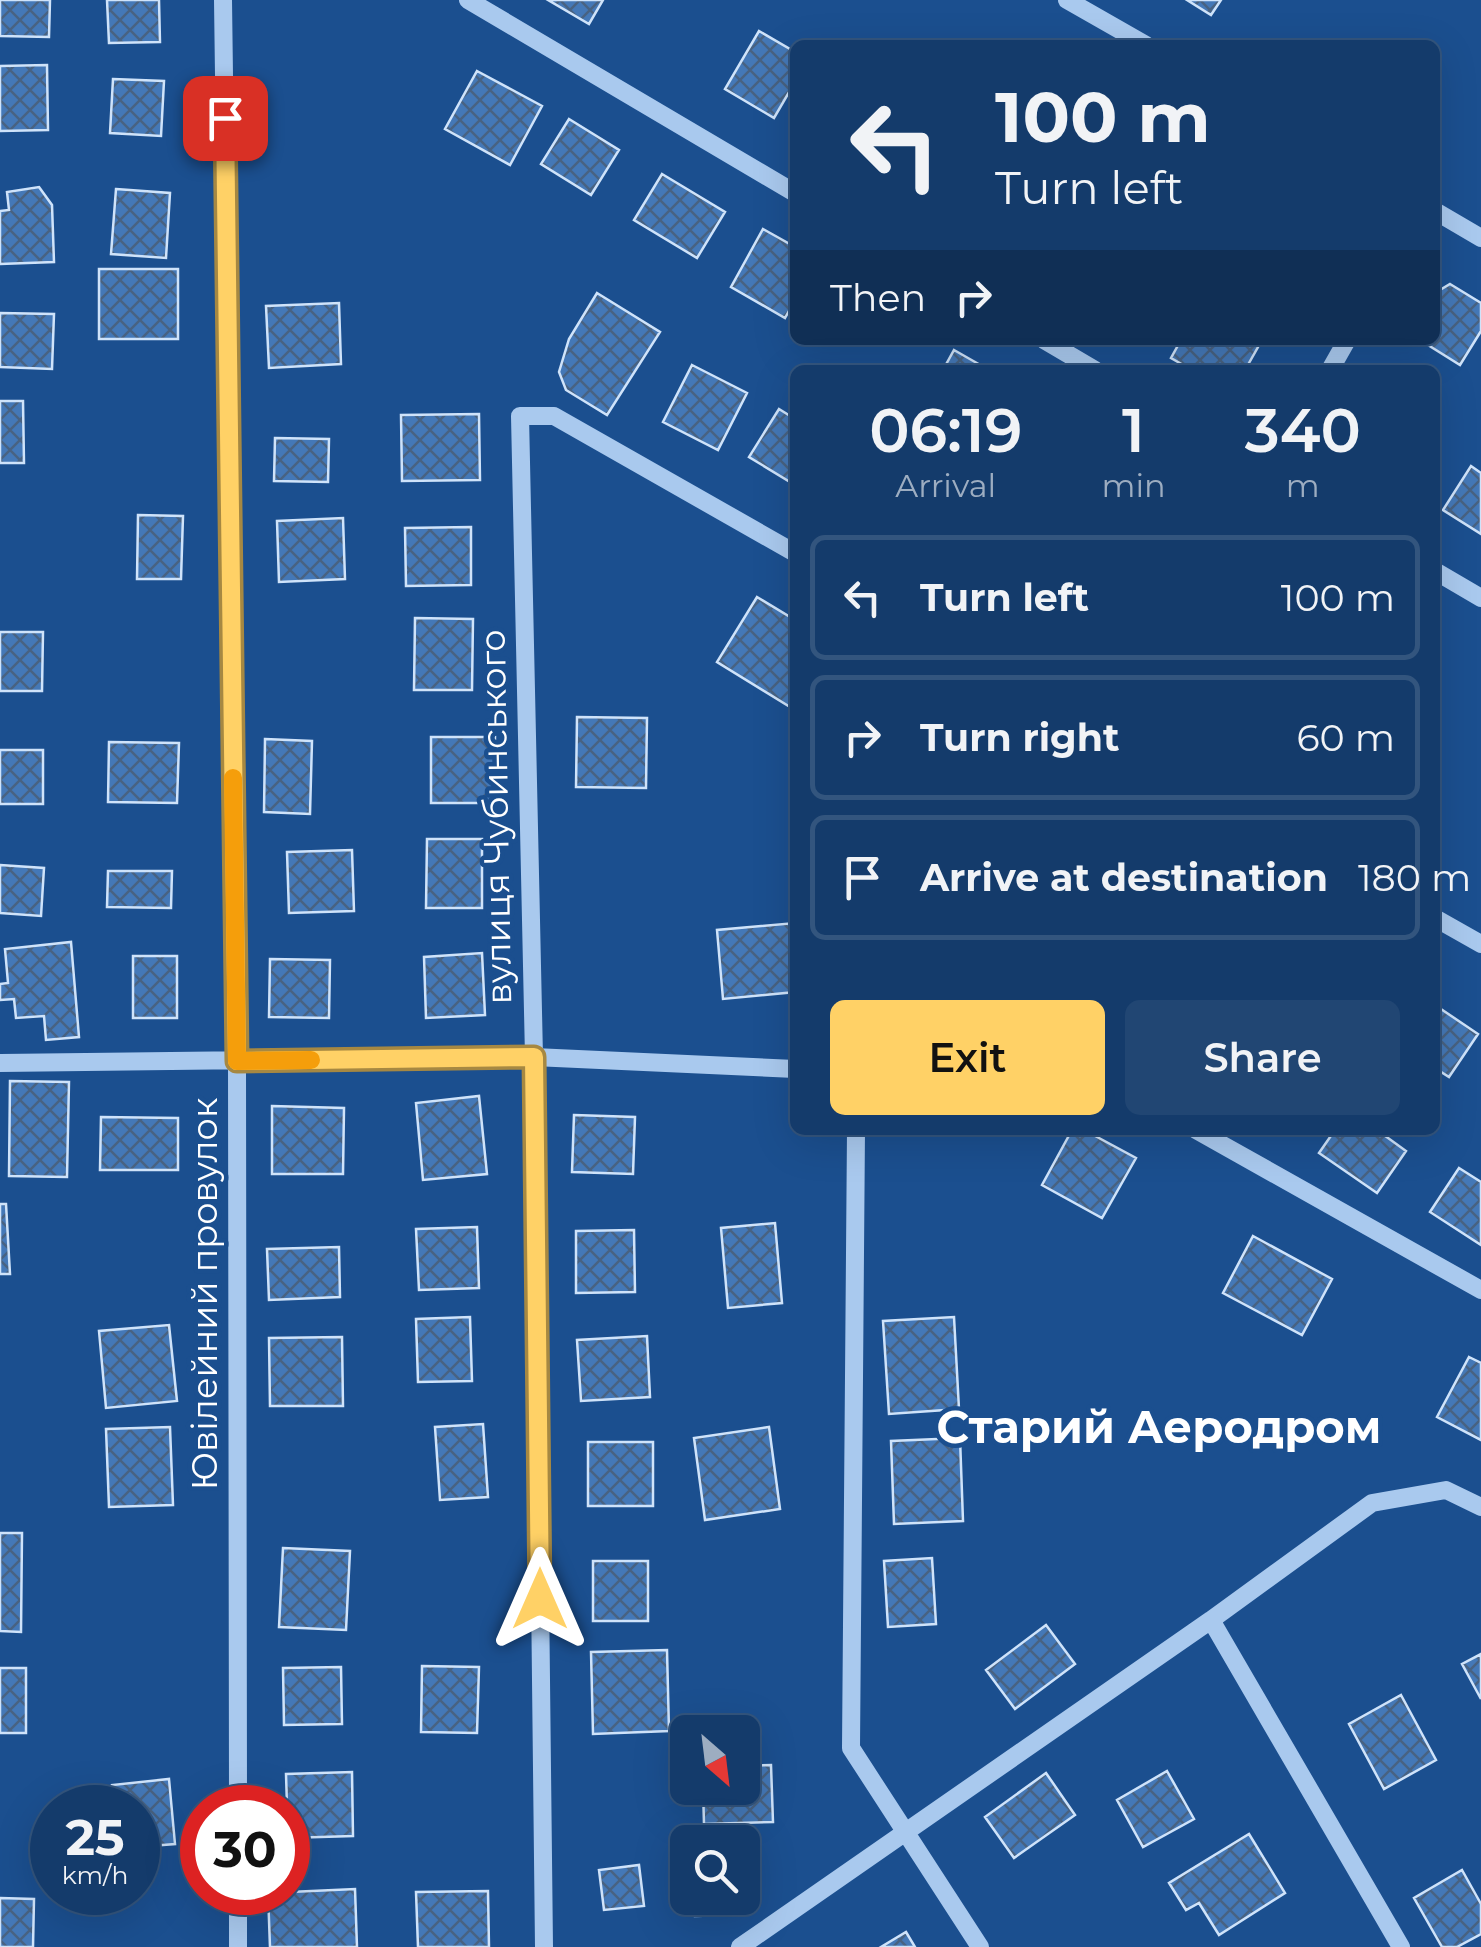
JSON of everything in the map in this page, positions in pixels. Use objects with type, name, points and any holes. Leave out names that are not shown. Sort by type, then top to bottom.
[{"type":"street","name":"Ювілейний провулок","points":[[223,0],[237,1061],[238,1785]]},
{"type":"street","points":[[468,0],[790,190]]},
{"type":"street","points":[[1068,0],[1137,40]]},
{"type":"street","points":[[1440,214],[1481,238]]},
{"type":"street","points":[[1052,345],[1086,365]]},
{"type":"street","name":"вулиця Чубинського","points":[[544,1947],[534,1057],[520,416],[554,416],[790,550]]},
{"type":"street","points":[[1440,573],[1481,598]]},
{"type":"street","points":[[1440,921],[1481,944]]},
{"type":"street","points":[[0,1062],[534,1057],[790,1069]]},
{"type":"street","points":[[856,1135],[850,1748],[980,1947]]},
{"type":"street","points":[[1205,1135],[1481,1290]]},
{"type":"street","points":[[740,1947],[1211,1620],[1372,1503],[1446,1490],[1481,1508]]},
{"type":"street","points":[[1211,1620],[1401,1947]]},
{"type":"street","points":[[238,1915],[238,1947]]},
{"type":"building","points":[[0,0],[50,0],[49,37],[0,36]]},
{"type":"building","points":[[107,0],[159,0],[160,42],[109,43]]},
{"type":"building","points":[[548,0],[603,0],[589,24]]},
{"type":"building","points":[[1187,0],[1221,0],[1211,15]]},
{"type":"building","points":[[759,31],[790,49],[790,91],[774,118],[725,89]]},
{"type":"building","points":[[47,65],[48,130],[0,131],[0,66]]},
{"type":"building","points":[[477,71],[542,106],[510,165],[445,129]]},
{"type":"building","points":[[113,79],[164,81],[161,136],[110,133]]},
{"type":"building","points":[[569,119],[619,150],[591,195],[541,164]]},
{"type":"building","points":[[662,174],[725,212],[697,258],[634,220]]},
{"type":"building","points":[[39,187],[52,205],[54,262],[0,264],[0,211],[9,210],[7,192]]},
{"type":"building","points":[[116,189],[170,193],[166,258],[111,254]]},
{"type":"building","points":[[763,229],[790,244],[790,309],[785,318],[731,287]]},
{"type":"building","points":[[99,269],[178,269],[178,339],[99,339]]},
{"type":"building","points":[[1450,284],[1481,303],[1481,331],[1460,365],[1428,345],[1440,345],[1440,290]]},
{"type":"building","points":[[597,293],[660,332],[607,415],[566,390],[559,372],[569,339]]},
{"type":"building","points":[[339,303],[341,364],[269,368],[266,306]]},
{"type":"building","points":[[0,313],[54,314],[52,369],[0,367]]},
{"type":"building","points":[[1178,345],[1259,345],[1248,365],[1183,365],[1171,358]]},
{"type":"building","points":[[954,350],[980,365],[946,365]]},
{"type":"building","points":[[692,365],[747,393],[718,450],[663,422]]},
{"type":"building","points":[[0,401],[23,401],[24,463],[0,463]]},
{"type":"building","points":[[779,409],[790,416],[790,482],[749,457]]},
{"type":"building","points":[[479,414],[480,480],[402,481],[401,415]]},
{"type":"building","points":[[275,438],[329,439],[328,482],[274,481]]},
{"type":"building","points":[[1471,466],[1481,473],[1481,534],[1443,510]]},
{"type":"building","points":[[138,515],[183,516],[181,579],[137,579]]},
{"type":"building","points":[[343,518],[345,579],[279,582],[277,521]]},
{"type":"building","points":[[471,527],[471,585],[406,586],[405,528]]},
{"type":"building","points":[[757,597],[790,617],[790,707],[717,662]]},
{"type":"building","points":[[415,618],[473,619],[472,690],[414,690]]},
{"type":"building","points":[[0,632],[43,632],[42,691],[0,691]]},
{"type":"building","points":[[577,717],[647,718],[646,788],[576,787]]},
{"type":"building","points":[[431,737],[495,737],[494,803],[431,803]]},
{"type":"building","points":[[265,739],[312,741],[310,814],[264,812]]},
{"type":"building","points":[[109,742],[179,743],[177,803],[108,802]]},
{"type":"building","points":[[0,750],[43,750],[43,804],[0,804]]},
{"type":"building","points":[[427,839],[482,839],[482,908],[426,908]]},
{"type":"building","points":[[352,850],[354,911],[289,913],[287,852]]},
{"type":"building","points":[[0,865],[44,868],[41,916],[0,913]]},
{"type":"building","points":[[108,871],[172,871],[171,908],[107,907]]},
{"type":"building","points":[[790,923],[790,992],[723,999],[717,930]]},
{"type":"building","points":[[71,942],[79,1037],[46,1040],[44,1016],[16,1018],[14,999],[0,1000],[0,984],[8,983],[5,949]]},
{"type":"building","points":[[482,953],[485,1015],[426,1018],[424,957]]},
{"type":"building","points":[[133,956],[177,956],[177,1018],[133,1018]]},
{"type":"building","points":[[270,959],[330,960],[329,1018],[269,1017]]},
{"type":"building","points":[[1440,1008],[1478,1034],[1449,1077],[1440,1071]]},
{"type":"building","points":[[10,1081],[69,1082],[67,1177],[9,1176]]},
{"type":"building","points":[[479,1096],[487,1174],[423,1180],[416,1103]]},
{"type":"building","points":[[272,1106],[344,1108],[343,1174],[272,1174]]},
{"type":"building","points":[[574,1115],[635,1117],[633,1174],[572,1172]]},
{"type":"building","points":[[101,1117],[178,1118],[178,1170],[100,1170]]},
{"type":"building","points":[[1069,1135],[1093,1135],[1136,1158],[1102,1218],[1042,1185]]},
{"type":"building","points":[[1332,1135],[1384,1135],[1406,1151],[1377,1193],[1319,1153]]},
{"type":"building","points":[[1459,1168],[1481,1182],[1481,1245],[1430,1212]]},
{"type":"building","points":[[0,1204],[6,1204],[10,1274],[0,1274]]},
{"type":"building","points":[[775,1223],[782,1303],[728,1308],[721,1228]]},
{"type":"building","points":[[477,1227],[479,1288],[419,1290],[416,1229]]},
{"type":"building","points":[[634,1230],[635,1292],[576,1293],[576,1231]]},
{"type":"building","points":[[1253,1236],[1332,1279],[1302,1335],[1223,1293]]},
{"type":"building","points":[[339,1247],[340,1297],[269,1300],[267,1249]]},
{"type":"building","points":[[470,1317],[472,1381],[418,1382],[416,1319]]},
{"type":"building","points":[[954,1317],[959,1409],[889,1414],[883,1321]]},
{"type":"building","points":[[169,1325],[177,1401],[106,1408],[99,1331]]},
{"type":"building","points":[[647,1336],[650,1397],[581,1401],[577,1340]]},
{"type":"building","points":[[342,1337],[343,1406],[270,1406],[269,1338]]},
{"type":"building","points":[[1469,1357],[1481,1363],[1481,1440],[1437,1417]]},
{"type":"building","points":[[483,1424],[488,1497],[440,1500],[435,1427]]},
{"type":"building","points":[[170,1427],[173,1505],[109,1507],[106,1429]]},
{"type":"building","points":[[769,1427],[780,1509],[705,1520],[694,1438]]},
{"type":"building","points":[[960,1438],[963,1521],[894,1524],[891,1441]]},
{"type":"building","points":[[588,1442],[653,1442],[653,1506],[588,1506]]},
{"type":"building","points":[[0,1533],[22,1533],[21,1632],[0,1631]]},
{"type":"building","points":[[283,1548],[350,1551],[346,1630],[279,1627]]},
{"type":"building","points":[[932,1558],[936,1624],[888,1627],[884,1561]]},
{"type":"building","points":[[593,1561],[648,1561],[648,1621],[593,1621]]},
{"type":"building","points":[[1046,1625],[1075,1664],[1015,1709],[986,1670]]},
{"type":"building","points":[[667,1650],[669,1731],[593,1734],[591,1652]]},
{"type":"building","points":[[1481,1654],[1481,1699],[1462,1664]]},
{"type":"building","points":[[422,1666],[479,1667],[477,1733],[421,1732]]},
{"type":"building","points":[[341,1667],[342,1724],[284,1725],[283,1668]]},
{"type":"building","points":[[0,1668],[26,1668],[26,1733],[0,1733]]},
{"type":"building","points":[[1401,1695],[1436,1760],[1384,1789],[1349,1724]]},
{"type":"building","points":[[760,1765],[771,1765],[773,1822],[704,1824],[703,1805],[760,1805]]},
{"type":"building","points":[[1167,1771],[1194,1819],[1143,1847],[1117,1800]]},
{"type":"building","points":[[352,1772],[353,1836],[310,1837],[310,1785],[286,1785],[286,1774]]},
{"type":"building","points":[[1046,1773],[1075,1815],[1014,1858],[985,1817]]},
{"type":"building","points":[[169,1779],[175,1844],[160,1845],[160,1785],[112,1785]]},
{"type":"building","points":[[1249,1834],[1285,1893],[1219,1935],[1199,1903],[1186,1910],[1169,1883]]},
{"type":"building","points":[[639,1865],[644,1906],[604,1910],[599,1870]]},
{"type":"building","points":[[1462,1870],[1481,1904],[1481,1934],[1457,1947],[1442,1947],[1414,1898]]},
{"type":"building","points":[[355,1889],[357,1947],[270,1947],[269,1915],[310,1915],[310,1891]]},
{"type":"building","points":[[488,1891],[489,1947],[418,1947],[416,1892]]},
{"type":"building","points":[[0,1898],[30,1899],[33,1947],[0,1947]]},
{"type":"building","points":[[906,1932],[915,1947],[881,1947]]},
{"type":"slow traffic","points":[[233,778],[237,1061],[311,1060]]},
{"type":"district","name":"Старий Аеродром","points":[[1159,1427]]},
{"type":"route","points":[[225,118],[237,1061],[534,1057],[540,1599]]}]
